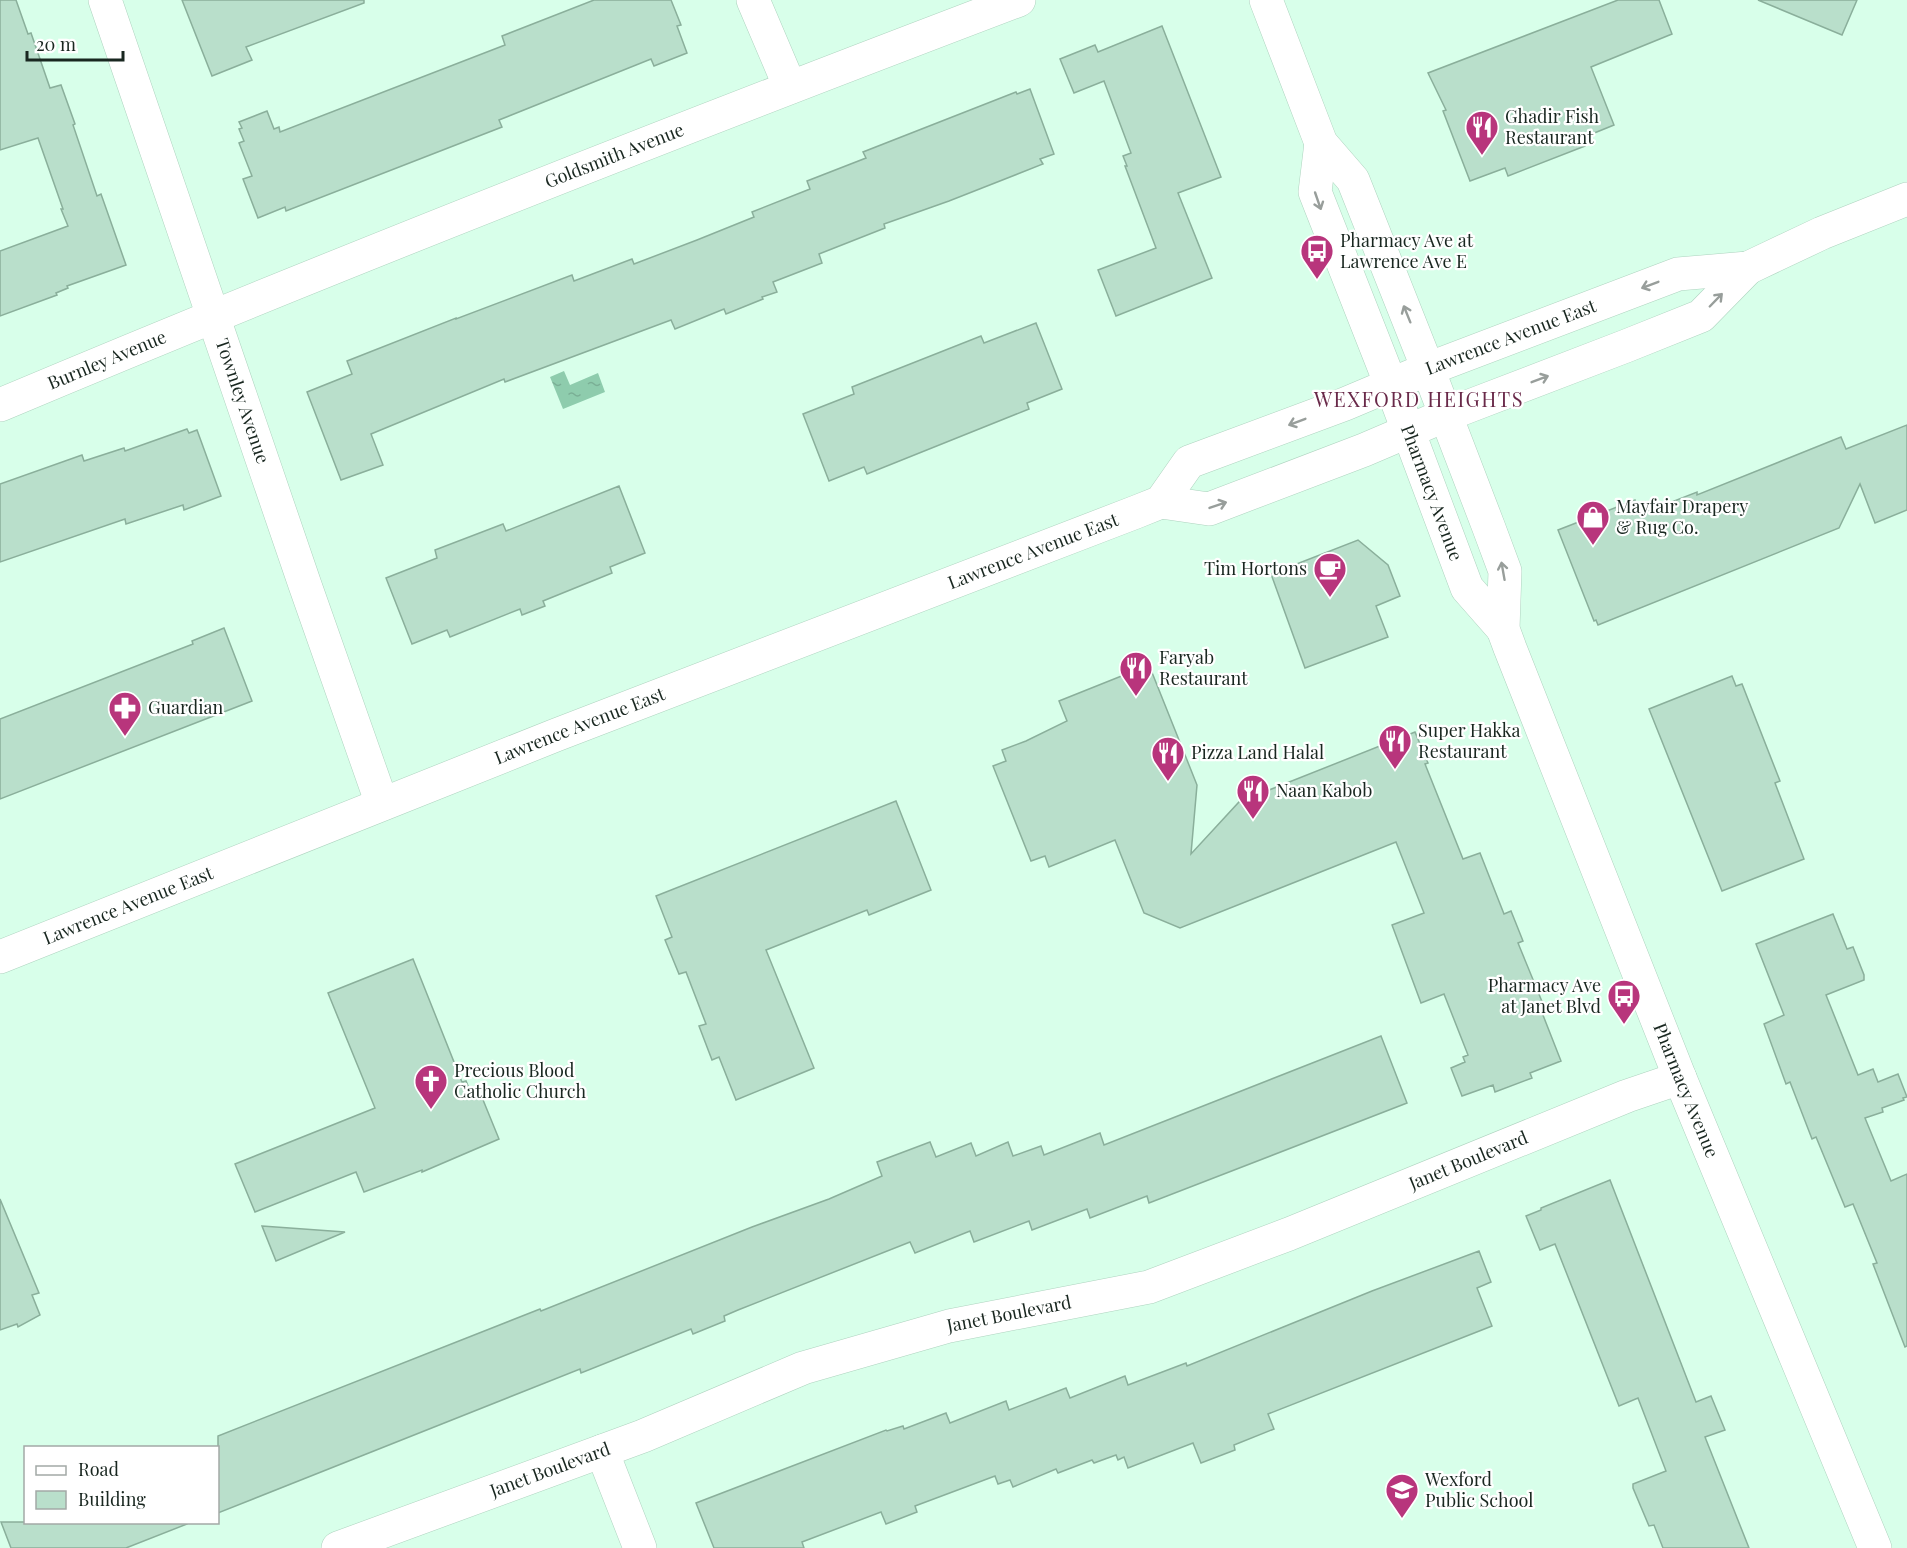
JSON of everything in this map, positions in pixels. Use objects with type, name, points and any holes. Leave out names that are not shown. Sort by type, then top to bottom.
[{"type":"street","name":"Townley Avenue","points":[[105,0],[382,804]]},
{"type":"street","points":[[753,0],[790,87]]},
{"type":"street","name":"Goldsmith Avenue","points":[[212,316],[790,87],[1018,0]]},
{"type":"street","name":"Pharmacy Avenue","points":[[1266,0],[1322,143],[1353,180],[1505,571],[1503,629]]},
{"type":"street","name":"Pharmacy Avenue","points":[[1322,143],[1315,192],[1467,588],[1503,629],[1680,1078],[1875,1548]]},
{"type":"street","name":"Lawrence Avenue East","points":[[0,957],[382,804],[1161,502],[1209,509],[1408,433],[1701,316],[1748,268],[1822,233],[1907,199]]},
{"type":"street","name":"Lawrence Avenue East","points":[[1161,502],[1190,462],[1678,274],[1748,268]]},
{"type":"street","name":"Burnley Avenue","points":[[0,405],[212,316]]},
{"type":"street","name":"Janet Boulevard","points":[[338,1548],[643,1436],[803,1368],[949,1326],[1149,1287],[1289,1234],[1627,1096],[1680,1078]]},
{"type":"street","points":[[602,1451],[640,1548]]},
{"type":"water","points":[[564,371],[570,385],[598,373],[605,392],[563,409],[550,377]]},
{"type":"building","points":[[0,0],[16,0],[28,34],[31,33],[50,88],[61,85],[97,196],[101,194],[126,265],[67,286],[68,288],[56,293],[57,295],[0,316],[0,251],[68,226],[38,138],[0,150]]},
{"type":"building","points":[[182,0],[364,0],[364,3],[246,47],[252,60],[212,76]]},
{"type":"building","points":[[594,0],[671,0],[681,25],[677,26],[687,53],[654,66],[651,59],[499,120],[502,127],[286,211],[285,207],[258,218],[243,179],[252,176],[239,143],[244,141],[239,122],[267,111],[274,129],[279,127],[280,132],[505,45],[502,36]]},
{"type":"building","points":[[1618,0],[1659,0],[1672,34],[1591,67],[1614,125],[1582,138],[1585,146],[1508,176],[1505,168],[1470,181],[1443,111],[1446,110],[1428,73]]},
{"type":"building","points":[[1758,0],[1857,0],[1842,35]]},
{"type":"building","points":[[1162,26],[1221,177],[1178,193],[1212,278],[1116,316],[1098,270],[1156,248],[1125,166],[1127,166],[1123,156],[1131,153],[1104,81],[1074,93],[1060,59],[1095,45],[1098,52]]},
{"type":"building","points":[[1030,89],[1054,154],[1040,159],[1043,164],[884,224],[885,228],[819,254],[822,263],[773,282],[777,292],[726,314],[724,309],[675,329],[671,320],[505,382],[504,379],[371,434],[383,465],[341,480],[307,392],[352,374],[347,361],[572,275],[574,281],[632,259],[634,264],[697,240],[754,217],[752,212],[810,189],[807,181],[866,158],[863,152],[1016,92],[1017,94]]},
{"type":"building","points":[[1036,323],[1062,389],[1027,403],[1029,409],[867,474],[864,467],[829,481],[803,414],[854,394],[852,387],[981,336],[984,343]]},
{"type":"building","points":[[1907,425],[1907,510],[1875,523],[1860,484],[1839,528],[1598,625],[1596,620],[1594,621],[1558,530],[1635,500],[1641,514],[1697,492],[1697,495],[1841,437],[1846,449]]},
{"type":"building","points":[[187,429],[189,433],[197,430],[221,496],[184,510],[183,505],[126,524],[125,519],[0,562],[0,484],[82,455],[84,461],[124,448],[125,451]]},
{"type":"building","points":[[619,486],[645,553],[610,567],[612,573],[543,601],[545,606],[522,615],[520,609],[450,637],[447,630],[412,644],[386,578],[437,558],[435,550],[503,524],[506,531]]},
{"type":"building","points":[[1358,540],[1388,565],[1400,596],[1376,606],[1388,637],[1305,668],[1271,574]]},
{"type":"building","points":[[224,628],[252,701],[0,799],[0,719],[193,644],[192,641]]},
{"type":"building","points":[[1149,665],[1197,785],[1191,854],[1239,802],[1415,732],[1428,763],[1425,764],[1463,859],[1480,853],[1504,914],[1511,911],[1523,941],[1518,943],[1543,1004],[1539,1005],[1561,1061],[1530,1073],[1532,1078],[1495,1092],[1493,1085],[1462,1096],[1451,1068],[1465,1062],[1463,1057],[1468,1055],[1444,994],[1421,1003],[1392,925],[1424,913],[1396,842],[1180,928],[1144,913],[1115,840],[1049,867],[1045,856],[1031,861],[993,766],[1006,761],[1002,750],[1067,721],[1059,701]]},
{"type":"building","points":[[1732,676],[1736,686],[1742,684],[1780,781],[1775,783],[1804,859],[1722,891],[1649,709]]},
{"type":"building","points":[[896,801],[931,890],[869,915],[867,910],[766,950],[814,1068],[736,1100],[719,1057],[712,1060],[699,1026],[706,1024],[686,972],[679,974],[665,940],[672,937],[656,896]]},
{"type":"building","points":[[1833,914],[1847,949],[1853,947],[1864,975],[1864,980],[1826,995],[1858,1075],[1873,1069],[1878,1082],[1898,1074],[1907,1097],[1882,1108],[1883,1112],[1865,1118],[1891,1181],[1907,1174],[1907,1346],[1905,1347],[1873,1264],[1877,1263],[1853,1204],[1845,1207],[1816,1137],[1812,1139],[1790,1082],[1786,1084],[1764,1024],[1784,1015],[1756,944]]},
{"type":"building","name":"Precious Blood Catholic Church","points":[[413,959],[462,1082],[466,1081],[473,1098],[481,1095],[499,1139],[422,1172],[422,1170],[364,1192],[356,1172],[255,1212],[235,1164],[375,1108],[328,993]]},
{"type":"building","points":[[1381,1036],[1407,1103],[1149,1203],[1147,1196],[1090,1218],[1087,1209],[1032,1230],[1029,1221],[974,1242],[970,1231],[915,1253],[910,1242],[738,1310],[724,1316],[725,1321],[693,1334],[691,1329],[581,1373],[580,1369],[219,1513],[218,1436],[540,1309],[541,1311],[752,1227],[829,1199],[882,1176],[877,1162],[930,1142],[936,1157],[971,1143],[976,1156],[1008,1142],[1013,1156],[1041,1146],[1044,1155],[1100,1133],[1104,1145]]},
{"type":"building","points":[[1610,1180],[1696,1402],[1711,1396],[1725,1430],[1705,1437],[1749,1548],[1663,1548],[1654,1525],[1649,1526],[1633,1488],[1633,1484],[1666,1471],[1638,1398],[1619,1406],[1555,1244],[1540,1250],[1526,1216]]},
{"type":"building","points":[[0,1199],[39,1293],[32,1295],[40,1315],[18,1327],[17,1324],[0,1330]]},
{"type":"building","points":[[262,1226],[345,1232],[276,1261]]},
{"type":"building","points":[[1479,1251],[1491,1282],[1477,1288],[1492,1326],[1268,1414],[1274,1429],[1234,1445],[1235,1450],[1201,1463],[1193,1443],[1128,1468],[1124,1457],[1118,1460],[1116,1455],[1094,1463],[1092,1460],[1058,1473],[1056,1469],[1013,1487],[1010,1480],[998,1484],[995,1476],[915,1506],[917,1512],[886,1524],[881,1512],[802,1542],[804,1548],[714,1548],[696,1503],[886,1430],[903,1426],[904,1429],[946,1413],[950,1423],[1006,1401],[1009,1410],[1066,1388],[1070,1398],[1125,1376],[1128,1385],[1186,1363],[1187,1366],[1372,1291]]},
{"type":"building","points":[[1,1522],[187,1524],[126,1548],[11,1548]]},
{"type":"place","name":"Ghadir Fish Restaurant","points":[[1482,156]]},
{"type":"place","name":"Pharmacy Ave at Lawrence Ave E","points":[[1317,280]]},
{"type":"place","name":"Mayfair Drapery & Rug Co.","points":[[1593,546]]},
{"type":"place","name":"Tim Hortons","points":[[1330,598]]},
{"type":"place","name":"Faryab Restaurant","points":[[1136,697]]},
{"type":"place","name":"Guardian","points":[[125,737]]},
{"type":"place","name":"Super Hakka Restaurant","points":[[1395,770]]},
{"type":"place","name":"Pizza Land Halal","points":[[1168,782]]},
{"type":"place","name":"Naan Kabob","points":[[1253,820]]},
{"type":"place","name":"Pharmacy Ave at Janet Blvd","points":[[1624,1025]]},
{"type":"place","name":"Precious Blood Catholic Church","points":[[431,1110]]},
{"type":"place","name":"Wexford Public School","points":[[1402,1519]]},
{"type":"district","name":"WEXFORD HEIGHTS","points":[[1419,400]]}]
